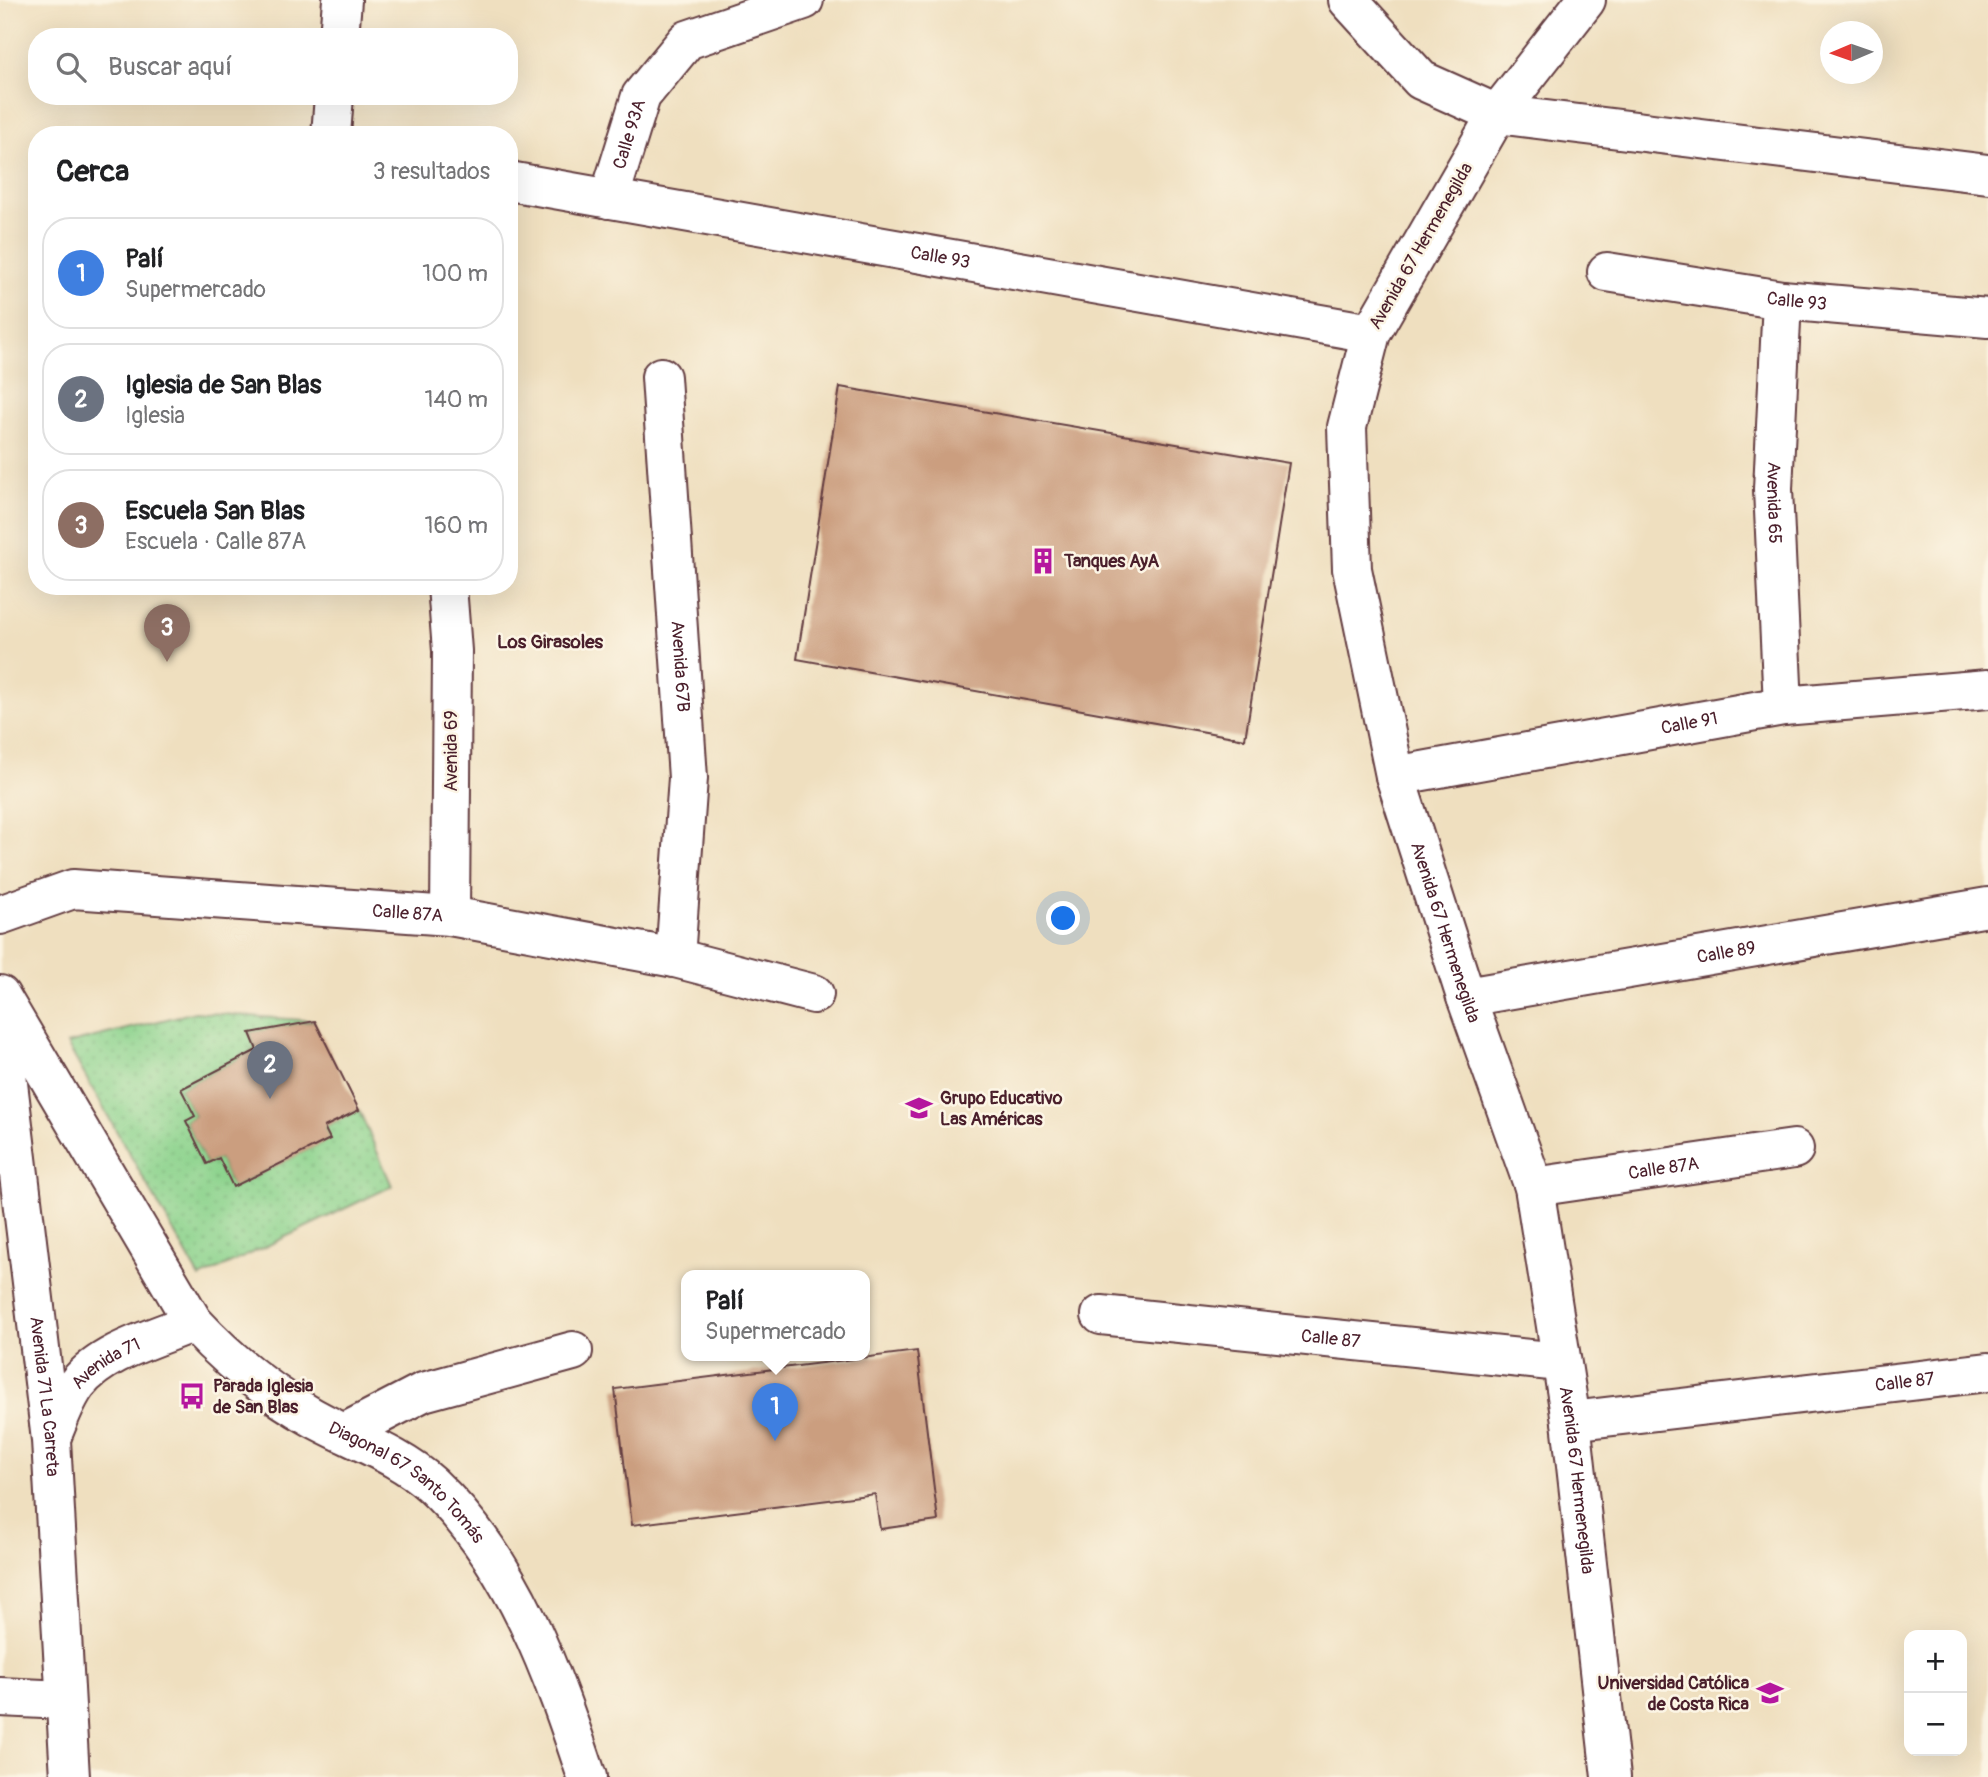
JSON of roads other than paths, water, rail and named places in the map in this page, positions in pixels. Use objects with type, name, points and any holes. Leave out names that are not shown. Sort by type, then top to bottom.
[{"type":"street","points":[[340,28],[342,0]]},
{"type":"street","name":"Calle 93A","points":[[609,199],[641,96],[687,40],[804,0]]},
{"type":"street","points":[[1348,0],[1422,80],[1497,114],[1988,174]]},
{"type":"street","name":"Avenida 67 Hermenegilda","points":[[1586,0],[1497,114],[1371,333],[1347,427],[1352,569],[1395,776],[1466,997],[1534,1187],[1571,1421],[1611,1777]]},
{"type":"street","points":[[332,126],[333,105]]},
{"type":"street","name":"Calle 93","points":[[518,183],[1371,333]]},
{"type":"street","name":"Calle 93","points":[[1607,272],[1782,300],[1988,318]]},
{"type":"street","name":"Avenida 65","points":[[1782,300],[1773,489],[1783,706]]},
{"type":"street","name":"Avenida 67B","points":[[662,377],[688,778],[675,958]]},
{"type":"street","name":"Avenida 69","points":[[448,595],[452,651],[450,916]]},
{"type":"street","name":"Calle 91","points":[[1395,776],[1783,706],[1988,689]]},
{"type":"street","name":"Calle 87A","points":[[0,915],[74,889],[450,916],[675,958],[814,994]]},
{"type":"street","name":"Calle 89","points":[[1466,997],[1988,907]]},
{"type":"street","name":"Diagonal 67 Santo Tomás","points":[[0,995],[193,1322],[228,1360],[258,1384],[379,1451],[431,1485],[506,1579],[562,1700],[587,1777]]},
{"type":"street","name":"Avenida 71 La Carreta","points":[[0,1017],[51,1440],[70,1777]]},
{"type":"street","name":"Calle 87A","points":[[1534,1187],[1794,1149]]},
{"type":"street","name":"Calle 87","points":[[1101,1315],[1560,1362]]},
{"type":"street","name":"Avenida 71","points":[[51,1440],[64,1406],[77,1384],[91,1371],[116,1355],[193,1322]]},
{"type":"street","points":[[344,1433],[423,1392],[573,1351]]},
{"type":"street","name":"Calle 87","points":[[1571,1421],[1988,1372]]},
{"type":"street","points":[[0,1696],[65,1700]]},
{"type":"place","name":"Tanques AyA","points":[[1043,561]]},
{"type":"place","name":"Escuela San Blas","points":[[167,662]]},
{"type":"place","name":"Iglesia de San Blas","points":[[270,1099]]},
{"type":"place","name":"Grupo Educativo Las Américas","points":[[919,1108]]},
{"type":"place","name":"Parada Iglesia de San Blas","points":[[192,1396]]},
{"type":"place","name":"Palí","points":[[775,1441]]},
{"type":"place","name":"Universidad Católica de Costa Rica","points":[[1770,1693]]},
{"type":"district","name":"Los Girasoles","points":[[550,642]]}]
